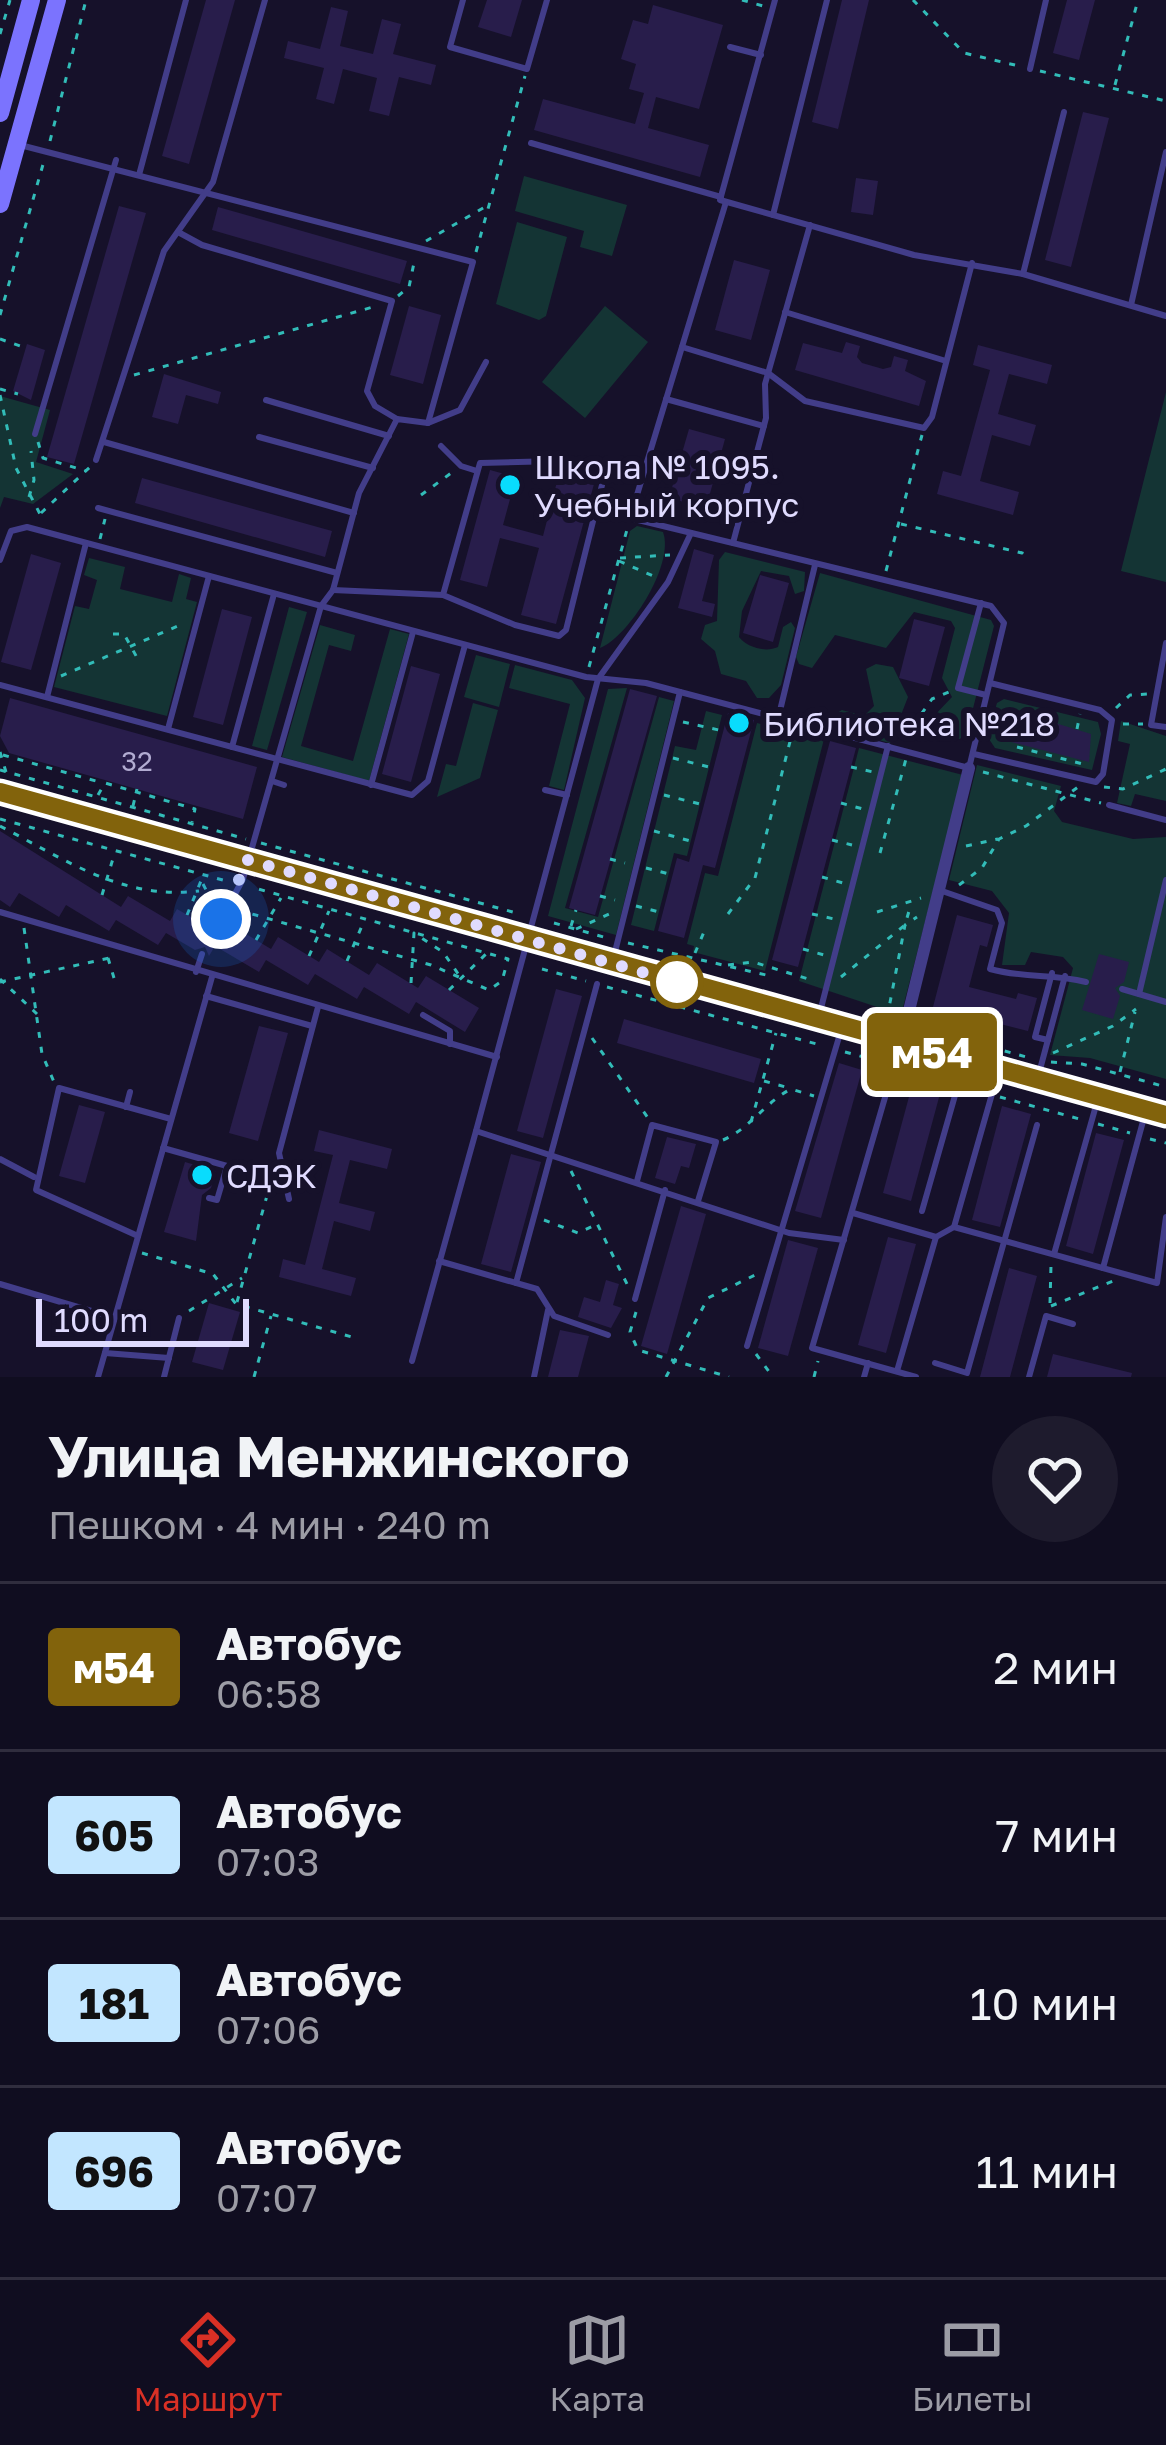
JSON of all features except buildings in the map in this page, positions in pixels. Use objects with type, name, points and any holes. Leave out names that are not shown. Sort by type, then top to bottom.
[{"type":"main road","points":[[0,113],[31,0]]},
{"type":"main road","points":[[0,204],[57,0]]},
{"type":"main road","points":[[2,804],[248,860],[1156,1113]]},
{"type":"street","points":[[901,1043],[974,764]]},
{"type":"lane","points":[[139,175],[186,0]]},
{"type":"lane","points":[[96,460],[164,251],[206,193],[265,0]]},
{"type":"lane","points":[[463,0],[450,46],[527,69],[547,0]]},
{"type":"lane","points":[[773,215],[827,0]]},
{"type":"lane","points":[[1030,68],[1046,0]]},
{"type":"lane","points":[[774,4],[682,347],[630,518],[981,603],[1000,613],[1004,623],[974,764]]},
{"type":"lane","points":[[730,47],[760,55]]},
{"type":"lane","points":[[1023,274],[1064,112]]},
{"type":"lane","points":[[531,143],[914,255],[1023,274],[1166,316]]},
{"type":"lane","points":[[17,144],[114,165],[473,262],[428,423]]},
{"type":"lane","points":[[1131,305],[1166,152]]},
{"type":"lane","points":[[35,434],[114,165]]},
{"type":"lane","points":[[733,543],[764,426],[768,373],[810,225]]},
{"type":"lane","points":[[178,232],[202,245],[392,302],[367,391],[375,406],[398,419],[428,423],[460,410],[486,362]]},
{"type":"lane","points":[[682,347],[768,373],[805,401],[924,428],[972,262]]},
{"type":"lane","points":[[785,312],[946,361]]},
{"type":"lane","points":[[666,399],[764,426]]},
{"type":"lane","points":[[266,400],[389,436]]},
{"type":"lane","points":[[215,931],[248,860],[321,606],[332,590],[354,513],[398,419]]},
{"type":"lane","points":[[259,437],[373,468]]},
{"type":"lane","points":[[104,442],[354,513]]},
{"type":"lane","points":[[441,446],[461,466],[477,471]]},
{"type":"lane","points":[[332,590],[443,596],[515,626],[559,636],[566,630],[578,589],[606,469],[557,461],[492,459],[480,463],[443,596]]},
{"type":"lane","points":[[98,508],[337,574]]},
{"type":"lane","points":[[0,560],[11,531],[27,527],[413,632],[598,679],[622,679],[680,692],[908,752],[1086,782],[1103,774],[1114,725],[1108,716],[990,683]]},
{"type":"lane","points":[[412,1361],[598,679],[668,583],[691,533]]},
{"type":"lane","points":[[46,697],[86,543]]},
{"type":"lane","points":[[778,718],[815,563]]},
{"type":"lane","points":[[168,729],[209,576]]},
{"type":"lane","points":[[232,747],[274,593]]},
{"type":"lane","points":[[981,603],[958,688],[987,696]]},
{"type":"lane","points":[[371,785],[413,632]]},
{"type":"lane","points":[[1166,643],[1151,725],[1166,728]]},
{"type":"lane","points":[[0,685],[412,795],[428,782],[465,645]]},
{"type":"lane","points":[[612,964],[680,692]]},
{"type":"lane","points":[[818,1021],[892,747]]},
{"type":"lane","points":[[272,781],[284,785]]},
{"type":"lane","points":[[545,790],[567,795]]},
{"type":"lane","points":[[1109,805],[1166,820]]},
{"type":"lane","points":[[1139,994],[1166,880]]},
{"type":"lane","points":[[939,890],[997,910],[1002,923],[990,969],[1028,979],[1052,973],[1086,982]]},
{"type":"lane","points":[[0,912],[497,1057]]},
{"type":"lane","points":[[196,972],[202,954]]},
{"type":"lane","points":[[1048,1040],[1035,1037],[1052,973]]},
{"type":"lane","points":[[1037,1081],[1065,976]]},
{"type":"lane","points":[[98,1377],[212,977]]},
{"type":"lane","points":[[516,1283],[598,984]]},
{"type":"lane","points":[[1122,989],[1166,1001]]},
{"type":"lane","points":[[206,997],[313,1026]]},
{"type":"lane","points":[[289,1199],[279,1153],[317,1006]]},
{"type":"lane","points":[[423,1015],[450,1031],[450,1044]]},
{"type":"lane","points":[[747,1346],[842,1027]]},
{"type":"lane","points":[[901,1043],[812,1348],[916,1377]]},
{"type":"lane","points":[[922,1210],[965,1061]]},
{"type":"lane","points":[[954,1227],[999,1070]]},
{"type":"lane","points":[[138,1236],[39,1195],[36,1177],[59,1088],[171,1119]]},
{"type":"lane","points":[[126,1107],[130,1092]]},
{"type":"lane","points":[[1054,1255],[1098,1097]]},
{"type":"lane","points":[[1103,1268],[1139,1136],[1156,1113]]},
{"type":"lane","points":[[637,1181],[652,1125],[716,1142],[698,1201]]},
{"type":"lane","points":[[935,1364],[968,1373],[1037,1125]]},
{"type":"lane","points":[[476,1131],[783,1229],[844,1240]]},
{"type":"lane","points":[[163,1148],[227,1166],[217,1200],[209,1198]]},
{"type":"lane","points":[[0,1159],[36,1177]]},
{"type":"lane","points":[[635,1299],[665,1190]]},
{"type":"lane","points":[[852,1213],[936,1237]]},
{"type":"lane","points":[[897,1372],[936,1237],[954,1227],[1157,1282],[1166,1216]]},
{"type":"lane","points":[[440,1261],[537,1289],[566,1323],[608,1335]]},
{"type":"lane","points":[[0,1284],[115,1318]]},
{"type":"lane","points":[[534,1377],[548,1307]]},
{"type":"lane","points":[[1029,1377],[1046,1316],[1073,1324]]},
{"type":"lane","points":[[164,1377],[179,1318]]},
{"type":"lane","points":[[105,1353],[169,1358]]},
{"type":"lane","points":[[864,1377],[868,1363]]},
{"type":"path","points":[[0,34],[10,0]]},
{"type":"path","points":[[742,0],[774,4]]},
{"type":"path","points":[[913,0],[964,53],[1166,101]]},
{"type":"path","points":[[1115,86],[1138,0]]},
{"type":"path","points":[[473,262],[527,69]]},
{"type":"path","points":[[121,378],[392,302],[410,286],[417,248],[490,204]]},
{"type":"path","points":[[0,339],[26,348]]},
{"type":"path","points":[[16,393],[0,392],[28,498],[40,514]]},
{"type":"path","points":[[884,580],[924,428]]},
{"type":"path","points":[[35,434],[43,458],[86,471]]},
{"type":"path","points":[[0,446],[11,446]]},
{"type":"path","points":[[28,498],[34,480],[31,451]]},
{"type":"path","points":[[27,527],[96,460]]},
{"type":"path","points":[[422,495],[461,466]]},
{"type":"path","points":[[98,547],[107,511]]},
{"type":"path","points":[[586,676],[630,518]]},
{"type":"path","points":[[899,524],[1022,553],[1024,547]]},
{"type":"path","points":[[618,560],[679,554]]},
{"type":"path","points":[[618,560],[668,583]]},
{"type":"path","points":[[51,680],[198,617]]},
{"type":"path","points":[[113,634],[124,634],[140,663]]},
{"type":"path","points":[[118,652],[120,662]]},
{"type":"path","points":[[892,747],[932,699],[958,688]]},
{"type":"path","points":[[1108,716],[1130,695],[1157,693]]},
{"type":"path","points":[[991,712],[1009,717],[1010,727]]},
{"type":"path","points":[[1077,729],[1080,714]]},
{"type":"path","points":[[674,719],[723,731]]},
{"type":"path","points":[[728,914],[755,878],[795,723]]},
{"type":"path","points":[[1114,725],[1151,725]]},
{"type":"path","points":[[1015,755],[1017,746],[1083,762],[1081,772]]},
{"type":"path","points":[[880,853],[908,752]]},
{"type":"path","points":[[1046,763],[1048,753]]},
{"type":"path","points":[[6,772],[2,754],[195,808],[192,824]]},
{"type":"path","points":[[664,756],[713,768]]},
{"type":"path","points":[[974,764],[1109,805]]},
{"type":"path","points":[[851,766],[881,774]]},
{"type":"path","points":[[1086,782],[1123,789],[1166,769]]},
{"type":"path","points":[[97,797],[105,783]]},
{"type":"path","points":[[132,807],[137,790]]},
{"type":"path","points":[[655,793],[704,805]]},
{"type":"path","points":[[950,849],[999,838],[1026,826],[1068,794]]},
{"type":"path","points":[[164,800],[164,816]]},
{"type":"path","points":[[841,803],[872,811]]},
{"type":"path","points":[[2,804],[17,823],[508,959],[498,987],[479,989],[412,959],[228,907]]},
{"type":"path","points":[[11,834],[17,823]]},
{"type":"path","points":[[0,826],[86,874],[149,894],[199,891]]},
{"type":"path","points":[[646,829],[694,842]]},
{"type":"path","points":[[867,830],[893,836]]},
{"type":"path","points":[[939,890],[958,886],[982,868],[999,838]]},
{"type":"path","points":[[832,840],[862,848]]},
{"type":"path","points":[[102,895],[116,850]]},
{"type":"path","points":[[610,859],[673,875]]},
{"type":"path","points":[[187,915],[204,874]]},
{"type":"path","points":[[822,878],[853,886]]},
{"type":"path","points":[[202,882],[221,919]]},
{"type":"path","points":[[878,912],[928,895],[918,934]]},
{"type":"path","points":[[256,940],[282,896]]},
{"type":"path","points":[[600,896],[663,913]]},
{"type":"path","points":[[573,929],[628,904]]},
{"type":"path","points":[[309,956],[330,910]]},
{"type":"path","points":[[573,929],[575,910]]},
{"type":"path","points":[[887,1018],[904,925],[924,913]]},
{"type":"path","points":[[812,914],[844,922]]},
{"type":"path","points":[[347,962],[365,919]]},
{"type":"path","points":[[22,922],[48,1074],[59,1088]]},
{"type":"path","points":[[554,923],[766,975]]},
{"type":"path","points":[[693,956],[704,932]]},
{"type":"path","points":[[411,983],[414,933]]},
{"type":"path","points":[[414,933],[443,952],[462,979]]},
{"type":"path","points":[[803,949],[834,958]]},
{"type":"path","points":[[1,981],[127,952]]},
{"type":"path","points":[[449,990],[488,953]]},
{"type":"path","points":[[107,956],[114,978]]},
{"type":"path","points":[[86,972],[89,961]]},
{"type":"path","points":[[542,969],[958,1085]]},
{"type":"path","points":[[1,981],[37,1014]]},
{"type":"path","points":[[1120,1074],[1139,994]]},
{"type":"path","points":[[895,1021],[901,999]]},
{"type":"path","points":[[1044,1055],[1100,1033],[1136,1009]]},
{"type":"path","points":[[585,1029],[652,1125]]},
{"type":"path","points":[[751,1124],[776,1033]]},
{"type":"path","points":[[763,1081],[821,1098]]},
{"type":"path","points":[[716,1142],[751,1124],[771,1099],[791,1089]]},
{"type":"path","points":[[992,1095],[1166,1143]]},
{"type":"path","points":[[236,1304],[279,1153]]},
{"type":"path","points":[[565,1158],[635,1299],[630,1331],[638,1350],[729,1377]]},
{"type":"path","points":[[534,1217],[578,1232],[597,1225]]},
{"type":"path","points":[[134,1251],[213,1274],[236,1304],[352,1337]]},
{"type":"path","points":[[1054,1255],[1049,1307],[1127,1275]]},
{"type":"path","points":[[666,1377],[708,1298],[772,1266]]},
{"type":"path","points":[[179,1318],[244,1277]]},
{"type":"path","points":[[254,1377],[271,1314]]},
{"type":"path","points":[[747,1346],[773,1377]]},
{"type":"path","points":[[814,1377],[821,1350]]},
{"type":"green space","points":[[524,176],[627,205],[612,256],[580,247],[584,231],[515,211]]},
{"type":"green space","points":[[517,222],[567,237],[546,316],[539,320],[496,304]]},
{"type":"green space","points":[[605,306],[648,342],[585,418],[542,382]]},
{"type":"green space","points":[[1166,392],[1166,582],[1121,571]]},
{"type":"green space","points":[[0,396],[50,410],[36,462],[73,474],[33,504],[4,497],[0,508]]},
{"type":"green space","points":[[637,526],[663,532],[662,562],[635,615],[600,648],[630,531]]},
{"type":"green space","points":[[725,552],[805,572],[804,591],[795,594],[789,576],[761,571],[742,611],[739,637],[757,648],[778,647],[783,627],[791,622],[795,628],[781,685],[769,698],[757,698],[746,681],[721,674],[715,651],[701,639],[705,625],[717,621],[719,560]]},
{"type":"green space","points":[[89,558],[125,567],[120,589],[172,602],[179,574],[191,578],[186,599],[197,602],[167,716],[54,687],[75,606],[89,609],[97,580],[84,575]]},
{"type":"green space","points":[[820,573],[991,620],[994,626],[968,728],[960,739],[943,735],[933,717],[952,697],[942,678],[955,628],[951,621],[914,612],[886,648],[835,635],[812,668],[799,664],[796,657]]},
{"type":"green space","points":[[289,607],[307,612],[267,750],[252,746]]},
{"type":"green space","points":[[320,625],[355,635],[351,651],[329,645],[301,746],[353,761],[390,629],[409,634],[369,781],[282,757]]},
{"type":"green space","points":[[476,655],[510,664],[499,707],[464,697]]},
{"type":"green space","points":[[876,664],[893,667],[908,697],[890,743],[833,728],[826,719],[842,710],[864,716],[874,706],[866,669]]},
{"type":"green space","points":[[515,665],[572,680],[585,698],[564,790],[549,786],[570,704],[509,688]]},
{"type":"green space","points":[[627,688],[565,908],[598,917],[659,697],[674,701],[616,935],[548,916],[608,689]]},
{"type":"green space","points":[[1004,699],[1098,722],[1101,734],[1092,770],[995,748],[987,736],[997,703]]},
{"type":"green space","points":[[473,703],[498,710],[480,778],[437,797],[446,764],[456,766]]},
{"type":"green space","points":[[706,711],[722,715],[687,856],[674,853],[654,931],[631,925],[675,746],[696,750]]},
{"type":"green space","points":[[1121,721],[1166,736],[1166,801],[1135,794],[1131,806],[1117,803],[1130,744],[1118,741]]},
{"type":"green space","points":[[757,723],[824,739],[765,971],[693,952],[694,946],[687,944],[705,873],[718,876]]},
{"type":"green space","points":[[859,748],[963,775],[901,1015],[799,981]]},
{"type":"green space","points":[[977,765],[1061,786],[1054,811],[1062,822],[1133,839],[1166,837],[1166,1079],[1090,1058],[1050,1055],[1073,968],[1063,957],[1031,952],[1025,965],[1002,965],[1009,913],[992,891],[949,880]]},
{"type":"bus line","name":"м54","points":[[0,792],[1166,1115]]},
{"type":"place","name":"Школа № 1095. Учебный корпус","points":[[510,485]]},
{"type":"place","name":"Библиотека №218","points":[[739,723]]},
{"type":"place","name":"СДЭК","points":[[202,1175]]},
{"type":"route","points":[[221,919],[248,860],[677,982]]}]
